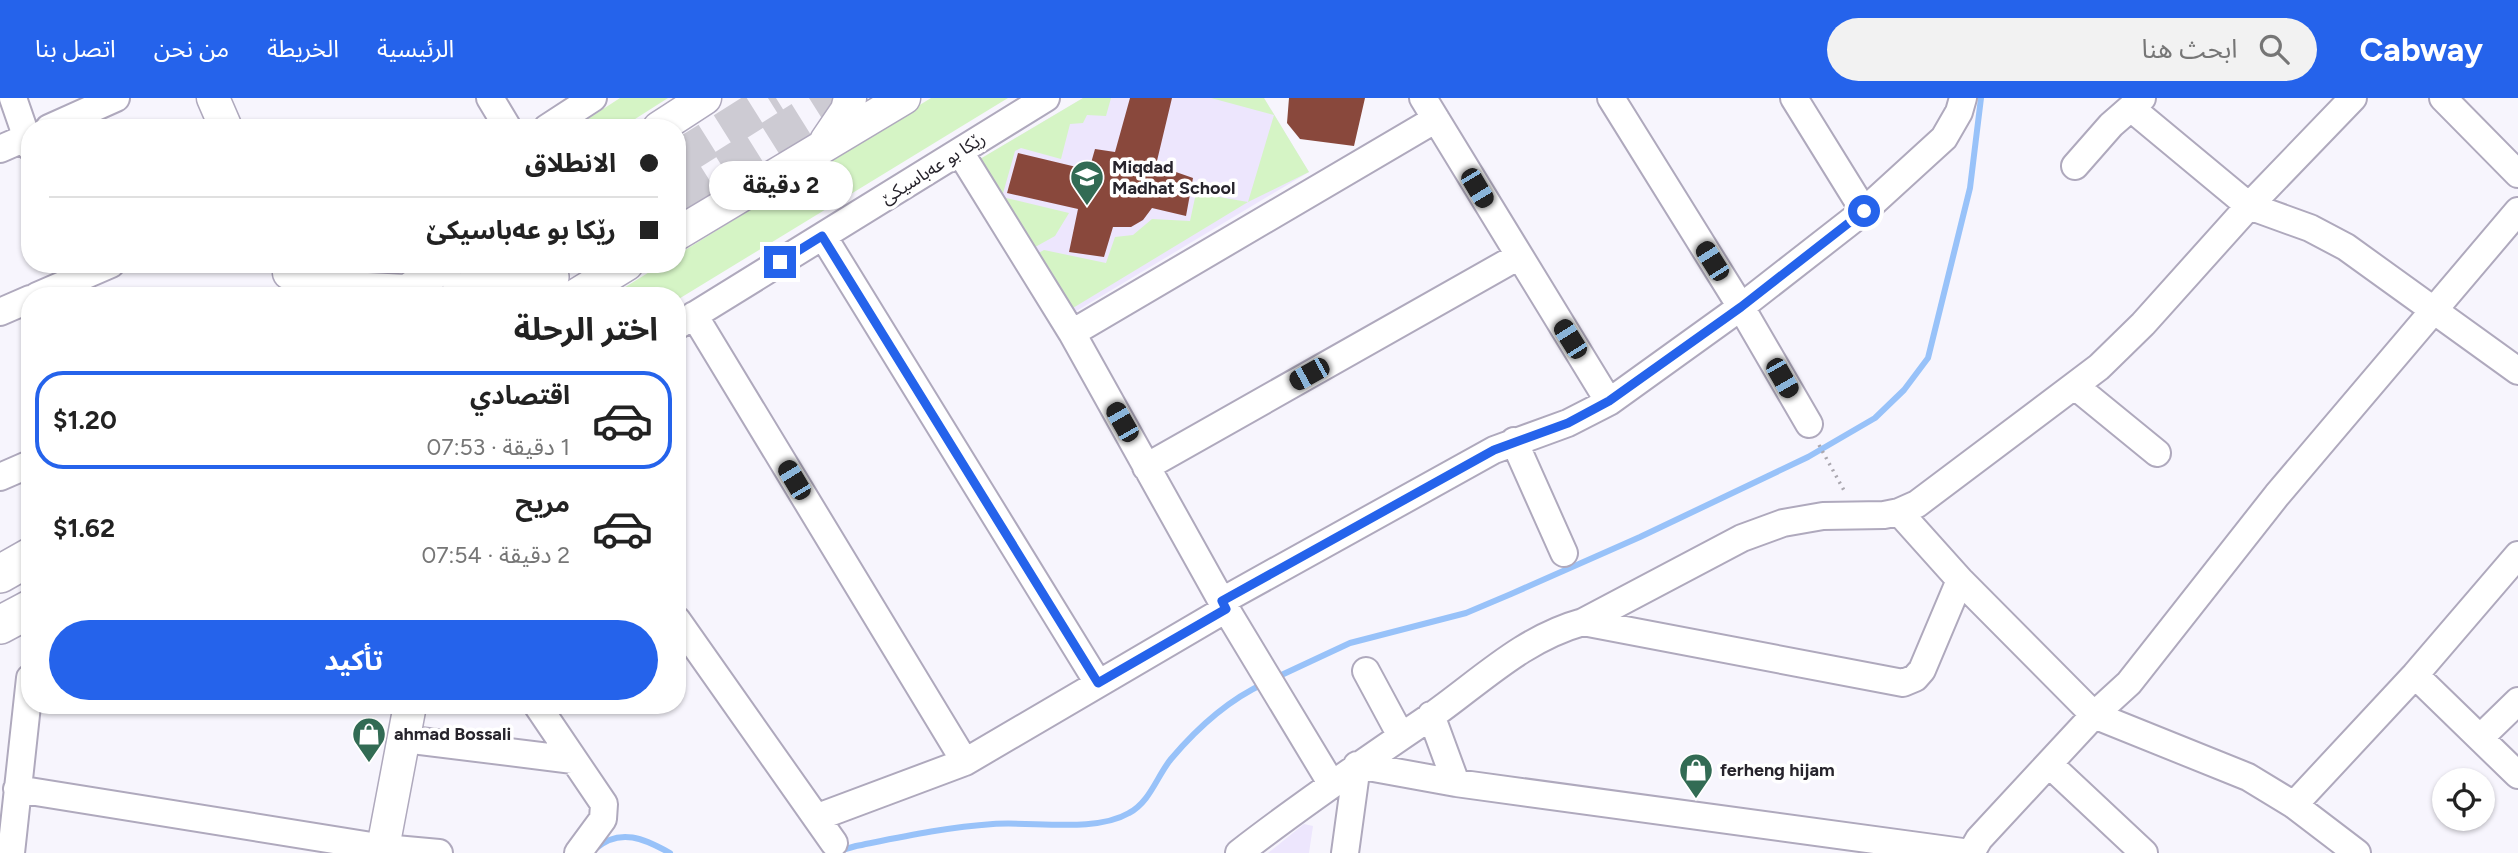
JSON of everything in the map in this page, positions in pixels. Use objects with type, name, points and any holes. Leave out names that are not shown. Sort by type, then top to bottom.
[{"type":"highway","points":[[473,287],[496,273]]},
{"type":"highway","points":[[0,574],[21,562]]},
{"type":"main road","points":[[213,98],[222,119]]},
{"type":"main road","points":[[673,119],[705,98]]},
{"type":"main road","points":[[821,148],[847,110],[850,98]]},
{"type":"main road","points":[[686,229],[904,98]]},
{"type":"main road","points":[[412,287],[434,273]]},
{"type":"main road","points":[[558,287],[600,273]]},
{"type":"main road","points":[[294,274],[343,287]]},
{"type":"main road","points":[[383,850],[408,714]]},
{"type":"street","points":[[13,98],[24,119]]},
{"type":"street","points":[[72,119],[116,98]]},
{"type":"street","points":[[490,98],[503,119]]},
{"type":"street","points":[[561,119],[593,98]]},
{"type":"street","name":"رێكا بو عه‌باسيكێ","points":[[686,321],[1046,98]]},
{"type":"street","points":[[1611,98],[1741,307],[1812,432]]},
{"type":"street","points":[[1794,98],[1864,211]]},
{"type":"street","points":[[818,817],[964,762],[1224,605],[1514,440],[1568,423],[1609,401],[1741,307],[1864,211],[1944,138],[1956,119],[1964,98]]},
{"type":"street","points":[[1239,853],[1331,783],[1432,715],[1522,648],[1543,636],[1583,622],[1742,538],[1783,523],[1823,516],[1899,512],[1917,504],[2075,386],[2143,324],[2249,206],[2353,98]]},
{"type":"street","points":[[2443,98],[2518,174]]},
{"type":"street","points":[[2075,166],[2092,144],[2136,103],[2249,206],[2310,228],[2346,247],[2518,371]]},
{"type":"street","points":[[1072,333],[1429,109],[1609,401]]},
{"type":"street","points":[[0,149],[21,142]]},
{"type":"street","points":[[960,152],[1072,333],[1224,605],[1331,783]]},
{"type":"street","points":[[1357,765],[1456,783],[1971,853],[1979,839],[2094,715],[2129,683],[2277,495],[2518,211]]},
{"type":"street","points":[[822,236],[1098,683]]},
{"type":"street","points":[[1146,467],[1519,256]]},
{"type":"street","points":[[59,287],[79,279]]},
{"type":"street","points":[[0,312],[21,303]]},
{"type":"street","points":[[686,321],[964,762]]},
{"type":"street","points":[[2075,386],[2157,453]]},
{"type":"street","points":[[1514,440],[1563,553]]},
{"type":"street","points":[[0,477],[21,468]]},
{"type":"street","points":[[1899,512],[1960,580],[2094,715],[2248,777],[2294,805],[2357,853]]},
{"type":"street","points":[[2294,805],[2415,675],[2518,555]]},
{"type":"street","points":[[1583,622],[1903,683],[1915,678],[1922,670],[1960,580]]},
{"type":"street","points":[[686,633],[818,817],[834,844]]},
{"type":"street","points":[[1366,671],[1401,736]]},
{"type":"street","points":[[2415,675],[2518,775]]},
{"type":"street","points":[[2480,738],[2518,701]]},
{"type":"street","points":[[11,853],[26,714]]},
{"type":"street","points":[[543,714],[600,797],[605,812],[578,853]]},
{"type":"street","points":[[1432,715],[1456,783]]},
{"type":"street","points":[[404,739],[573,760]]},
{"type":"street","points":[[2049,764],[2144,853]]},
{"type":"street","points":[[1345,853],[1357,765]]},
{"type":"street","points":[[18,789],[383,850],[439,853]]},
{"type":"path","points":[[1812,432],[1843,488]]},
{"type":"shaded area","points":[[1083,98],[1264,98],[1309,172],[1068,316],[975,162]]},
{"type":"shaded area","points":[[1304,824],[1313,826],[1309,853],[1268,853]]},
{"type":"green space","points":[[620,98],[668,98],[635,119],[588,119]]},
{"type":"green space","points":[[931,98],[1008,98],[686,295],[686,287],[625,287],[648,273],[686,273],[686,249]]},
{"type":"green space","points":[[1083,98],[1111,98],[1106,116],[1087,115],[1083,123],[1070,124],[1061,159],[1021,148],[1015,151],[1002,197],[1069,213],[1055,236],[1028,251],[975,162]]},
{"type":"green space","points":[[1211,98],[1264,98],[1309,172],[1248,202],[1274,115]]},
{"type":"green space","points":[[1196,193],[1248,202],[1068,311],[1035,255],[1044,250],[1106,263],[1115,237],[1133,235],[1152,219],[1190,221]]},
{"type":"building","points":[[1130,98],[1172,98],[1156,165],[1193,178],[1186,216],[1152,208],[1143,220],[1131,227],[1113,227],[1104,257],[1069,252],[1078,209],[1007,193],[1018,153],[1089,170],[1095,149],[1115,152]]},
{"type":"building","points":[[1289,98],[1365,98],[1354,146],[1300,139],[1287,123]]},
{"type":"waterway","points":[[1275,678],[1350,643],[1466,613],[1511,594],[1640,537],[1808,457],[1875,418],[1904,390],[1928,358],[1970,188],[1981,98]]},
{"type":"waterway","points":[[839,851],[976,825],[1063,825],[1099,823],[1115,819],[1129,813],[1148,796],[1171,759],[1203,725],[1226,706],[1265,683]]},
{"type":"waterway","points":[[595,849],[604,842],[623,837],[651,843],[670,853]]},
{"type":"tunnel","points":[[686,154],[776,98]]},
{"type":"tunnel","points":[[686,192],[836,98]]},
{"type":"place","name":"Miqdad Madhat School","points":[[1087,207]]},
{"type":"place","name":"ahmad Bossali","points":[[369,764]]},
{"type":"place","name":"ferheng hijam","points":[[1696,800]]},
{"type":"route","points":[[780,262],[822,236],[1098,683],[1226,609],[1222,601],[1494,450],[1514,440],[1568,423],[1609,401],[1741,307],[1864,211]]}]
